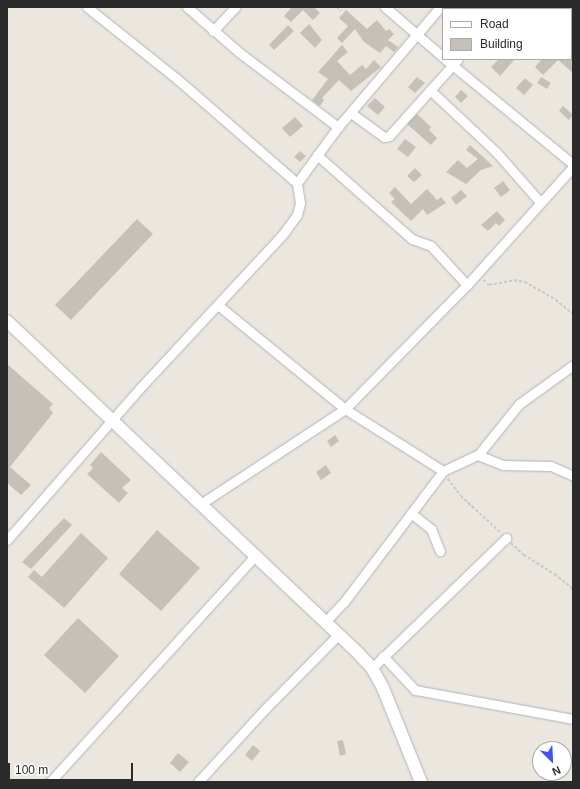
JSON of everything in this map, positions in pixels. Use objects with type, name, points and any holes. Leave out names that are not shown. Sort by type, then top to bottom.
[{"type":"street","points":[[7,540],[113,420],[264,255],[297,215],[300,204],[297,183],[176,78],[87,7]]},
{"type":"street","points":[[187,7],[214,31],[338,127]]},
{"type":"street","points":[[214,31],[235,7]]},
{"type":"street","points":[[385,7],[442,54]]},
{"type":"street","points":[[297,183],[338,127],[435,9]]},
{"type":"street","points":[[351,113],[384,137],[389,136],[430,90],[449,60],[573,164]]},
{"type":"street","points":[[430,90],[496,152],[540,202]]},
{"type":"street","points":[[317,155],[412,239],[431,246],[467,285]]},
{"type":"street","points":[[202,503],[345,409],[467,285],[573,167]]},
{"type":"street","points":[[218,305],[345,409],[443,471]]},
{"type":"street","points":[[7,321],[202,503],[326,621],[372,668],[383,688],[422,782]]},
{"type":"street","points":[[326,621],[344,602],[443,471],[478,455],[519,404],[573,365]]},
{"type":"street","points":[[478,455],[502,465],[551,466],[573,476]]},
{"type":"street","points":[[410,513],[431,529],[440,551]]},
{"type":"street","points":[[372,668],[506,538]]},
{"type":"street","points":[[50,782],[256,555]]},
{"type":"street","points":[[198,782],[265,708],[339,634]]},
{"type":"street","points":[[383,656],[415,690],[573,719]]},
{"type":"path","points":[[337,7],[342,11]]},
{"type":"path","points":[[477,274],[489,285],[514,280],[525,282],[556,300],[573,314]]},
{"type":"building","points":[[292,7],[314,7],[320,13],[313,20],[303,10],[291,22],[284,16]]},
{"type":"building","points":[[346,10],[367,29],[377,20],[386,31],[389,29],[394,34],[388,40],[398,47],[394,52],[386,46],[380,53],[364,42],[355,29],[342,43],[337,38],[348,26],[339,18]]},
{"type":"building","points":[[309,24],[322,40],[315,48],[300,33]]},
{"type":"building","points":[[288,25],[294,31],[274,50],[269,45]]},
{"type":"building","points":[[342,45],[348,52],[337,61],[350,75],[362,65],[366,69],[374,60],[381,67],[351,91],[339,80],[322,98],[324,100],[320,106],[312,100],[328,79],[318,72]]},
{"type":"building","points":[[573,59],[573,73],[558,60]]},
{"type":"building","points":[[498,60],[514,60],[500,76],[491,67]]},
{"type":"building","points":[[541,60],[558,60],[543,75],[535,67]]},
{"type":"building","points":[[417,77],[425,83],[415,93],[408,87]]},
{"type":"building","points":[[541,77],[551,83],[547,89],[537,83]]},
{"type":"building","points":[[525,78],[533,85],[524,95],[516,88]]},
{"type":"building","points":[[461,90],[468,96],[461,103],[455,97]]},
{"type":"building","points":[[375,98],[385,107],[378,115],[367,106]]},
{"type":"building","points":[[563,106],[573,115],[569,120],[559,111]]},
{"type":"building","points":[[417,114],[431,127],[429,130],[437,138],[431,145],[407,124]]},
{"type":"building","points":[[295,117],[303,126],[290,137],[282,128]]},
{"type":"building","points":[[405,139],[416,147],[408,157],[397,149]]},
{"type":"building","points":[[470,145],[493,166],[481,170],[466,184],[446,172],[458,160],[467,168],[478,159],[466,150]]},
{"type":"building","points":[[300,151],[306,156],[300,162],[294,157]]},
{"type":"building","points":[[415,168],[422,175],[414,182],[407,176]]},
{"type":"building","points":[[503,181],[510,190],[501,197],[494,188]]},
{"type":"building","points":[[395,187],[411,204],[427,189],[437,200],[441,197],[446,203],[427,215],[423,209],[411,221],[391,202],[395,199],[389,193]]},
{"type":"building","points":[[461,190],[467,196],[456,205],[451,198]]},
{"type":"building","points":[[497,211],[505,220],[499,226],[496,223],[488,231],[481,225]]},
{"type":"building","points":[[137,219],[153,234],[71,320],[55,305]]},
{"type":"building","points":[[7,364],[53,404],[49,408],[53,413],[10,467],[31,485],[21,495],[7,483]]},
{"type":"building","points":[[335,435],[339,441],[331,447],[327,441]]},
{"type":"building","points":[[101,452],[131,480],[122,488],[128,493],[119,503],[87,474],[93,468],[90,465]]},
{"type":"building","points":[[326,465],[331,473],[321,480],[316,472]]},
{"type":"building","points":[[64,518],[72,525],[31,569],[22,562]]},
{"type":"building","points":[[157,530],[200,568],[161,611],[119,574]]},
{"type":"building","points":[[81,533],[108,558],[64,608],[28,577],[34,570],[42,577]]},
{"type":"building","points":[[78,618],[119,656],[85,693],[44,655]]},
{"type":"building","points":[[343,740],[346,754],[340,756],[337,741]]},
{"type":"building","points":[[253,745],[260,751],[252,761],[245,755]]},
{"type":"building","points":[[178,753],[189,762],[180,772],[170,763]]}]
